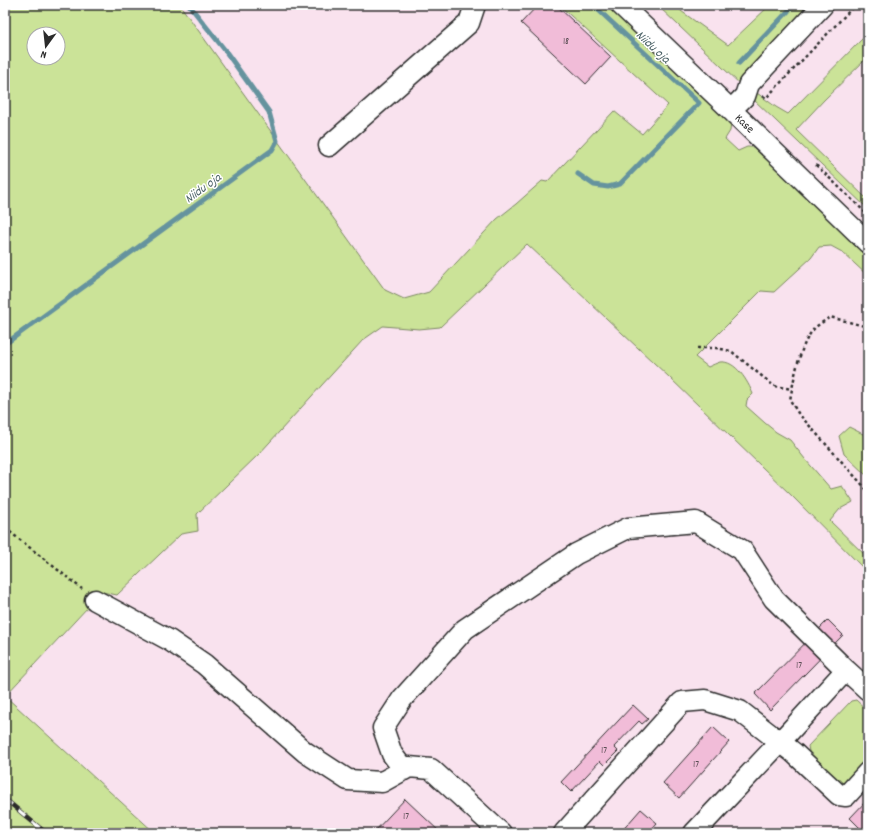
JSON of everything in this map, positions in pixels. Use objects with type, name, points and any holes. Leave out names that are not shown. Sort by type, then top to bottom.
[{"type":"street","points":[[329,146],[469,23],[474,5]]},
{"type":"street","name":"Kase","points":[[621,5],[868,243]]},
{"type":"street","points":[[731,110],[745,96],[749,84],[823,5]]},
{"type":"street","points":[[404,770],[392,754],[383,728],[402,699],[465,629],[576,554],[628,528],[696,522],[742,550],[774,599],[868,690]]},
{"type":"street","points":[[95,600],[169,640],[204,664],[305,752],[348,780],[382,782],[409,767],[431,769],[501,833]]},
{"type":"street","points":[[694,833],[846,670]]},
{"type":"street","points":[[564,833],[682,702],[705,700],[740,711],[794,753],[839,795],[846,796],[868,772]]},
{"type":"path","points":[[762,94],[766,98],[855,5]]},
{"type":"path","points":[[868,330],[864,326],[830,317],[816,326],[805,342],[796,370],[790,400],[798,414],[868,491]]},
{"type":"path","points":[[697,348],[716,348],[731,351],[774,386],[792,389]]},
{"type":"path","points":[[5,528],[95,600]]},
{"type":"shaded area","points":[[180,5],[868,5],[868,833],[155,833],[5,696],[385,290]]},
{"type":"green space","points":[[5,5],[180,5],[385,290],[404,299],[429,292],[497,219],[542,181],[547,182],[614,111],[642,134],[668,105],[559,5],[606,5],[731,123],[730,131],[725,139],[738,151],[747,147],[753,147],[832,220],[868,257],[868,276],[842,252],[831,246],[819,247],[811,258],[774,292],[761,291],[695,357],[708,367],[720,362],[726,362],[736,368],[745,378],[753,394],[747,400],[746,406],[776,432],[790,440],[831,489],[842,486],[853,502],[840,509],[830,521],[868,558],[868,573],[792,496],[669,377],[527,244],[440,327],[419,329],[383,326],[363,340],[259,454],[197,514],[198,531],[181,534],[117,595],[102,592],[5,696]]},
{"type":"green space","points":[[657,5],[676,5],[681,11],[728,45],[770,5],[808,5],[743,75],[743,87]]},
{"type":"green space","points":[[868,33],[868,57],[796,130],[868,200],[868,209],[753,99],[757,93],[788,114]]},
{"type":"green space","points":[[849,427],[868,438],[868,477],[844,454],[839,436]]},
{"type":"green space","points":[[5,696],[155,833],[5,833]]},
{"type":"green space","points":[[856,700],[868,711],[868,761],[847,784],[837,784],[810,757],[808,746],[851,701]]},
{"type":"building","points":[[538,5],[556,5],[611,57],[586,84],[521,23]]},
{"type":"building","points":[[828,620],[843,635],[770,710],[755,694]]},
{"type":"building","points":[[633,705],[648,719],[642,724],[639,721],[614,747],[618,751],[604,765],[600,761],[571,792],[561,782]]},
{"type":"building","points":[[713,727],[729,742],[679,798],[663,783]]},
{"type":"building","points":[[405,799],[441,833],[374,832]]},
{"type":"building","points":[[868,799],[868,833],[865,833],[850,818]]},
{"type":"building","points":[[641,809],[657,823],[648,833],[620,833]]},
{"type":"waterway","name":"Niidu oja","points":[[5,344],[272,150],[277,141],[269,112],[224,49],[189,5]]},
{"type":"waterway","points":[[578,174],[594,185],[608,187],[620,184],[699,103],[593,5]]},
{"type":"waterway","name":"Niidu oja","points":[[739,63],[794,5]]},
{"type":"railway","points":[[5,799],[46,833]]}]
